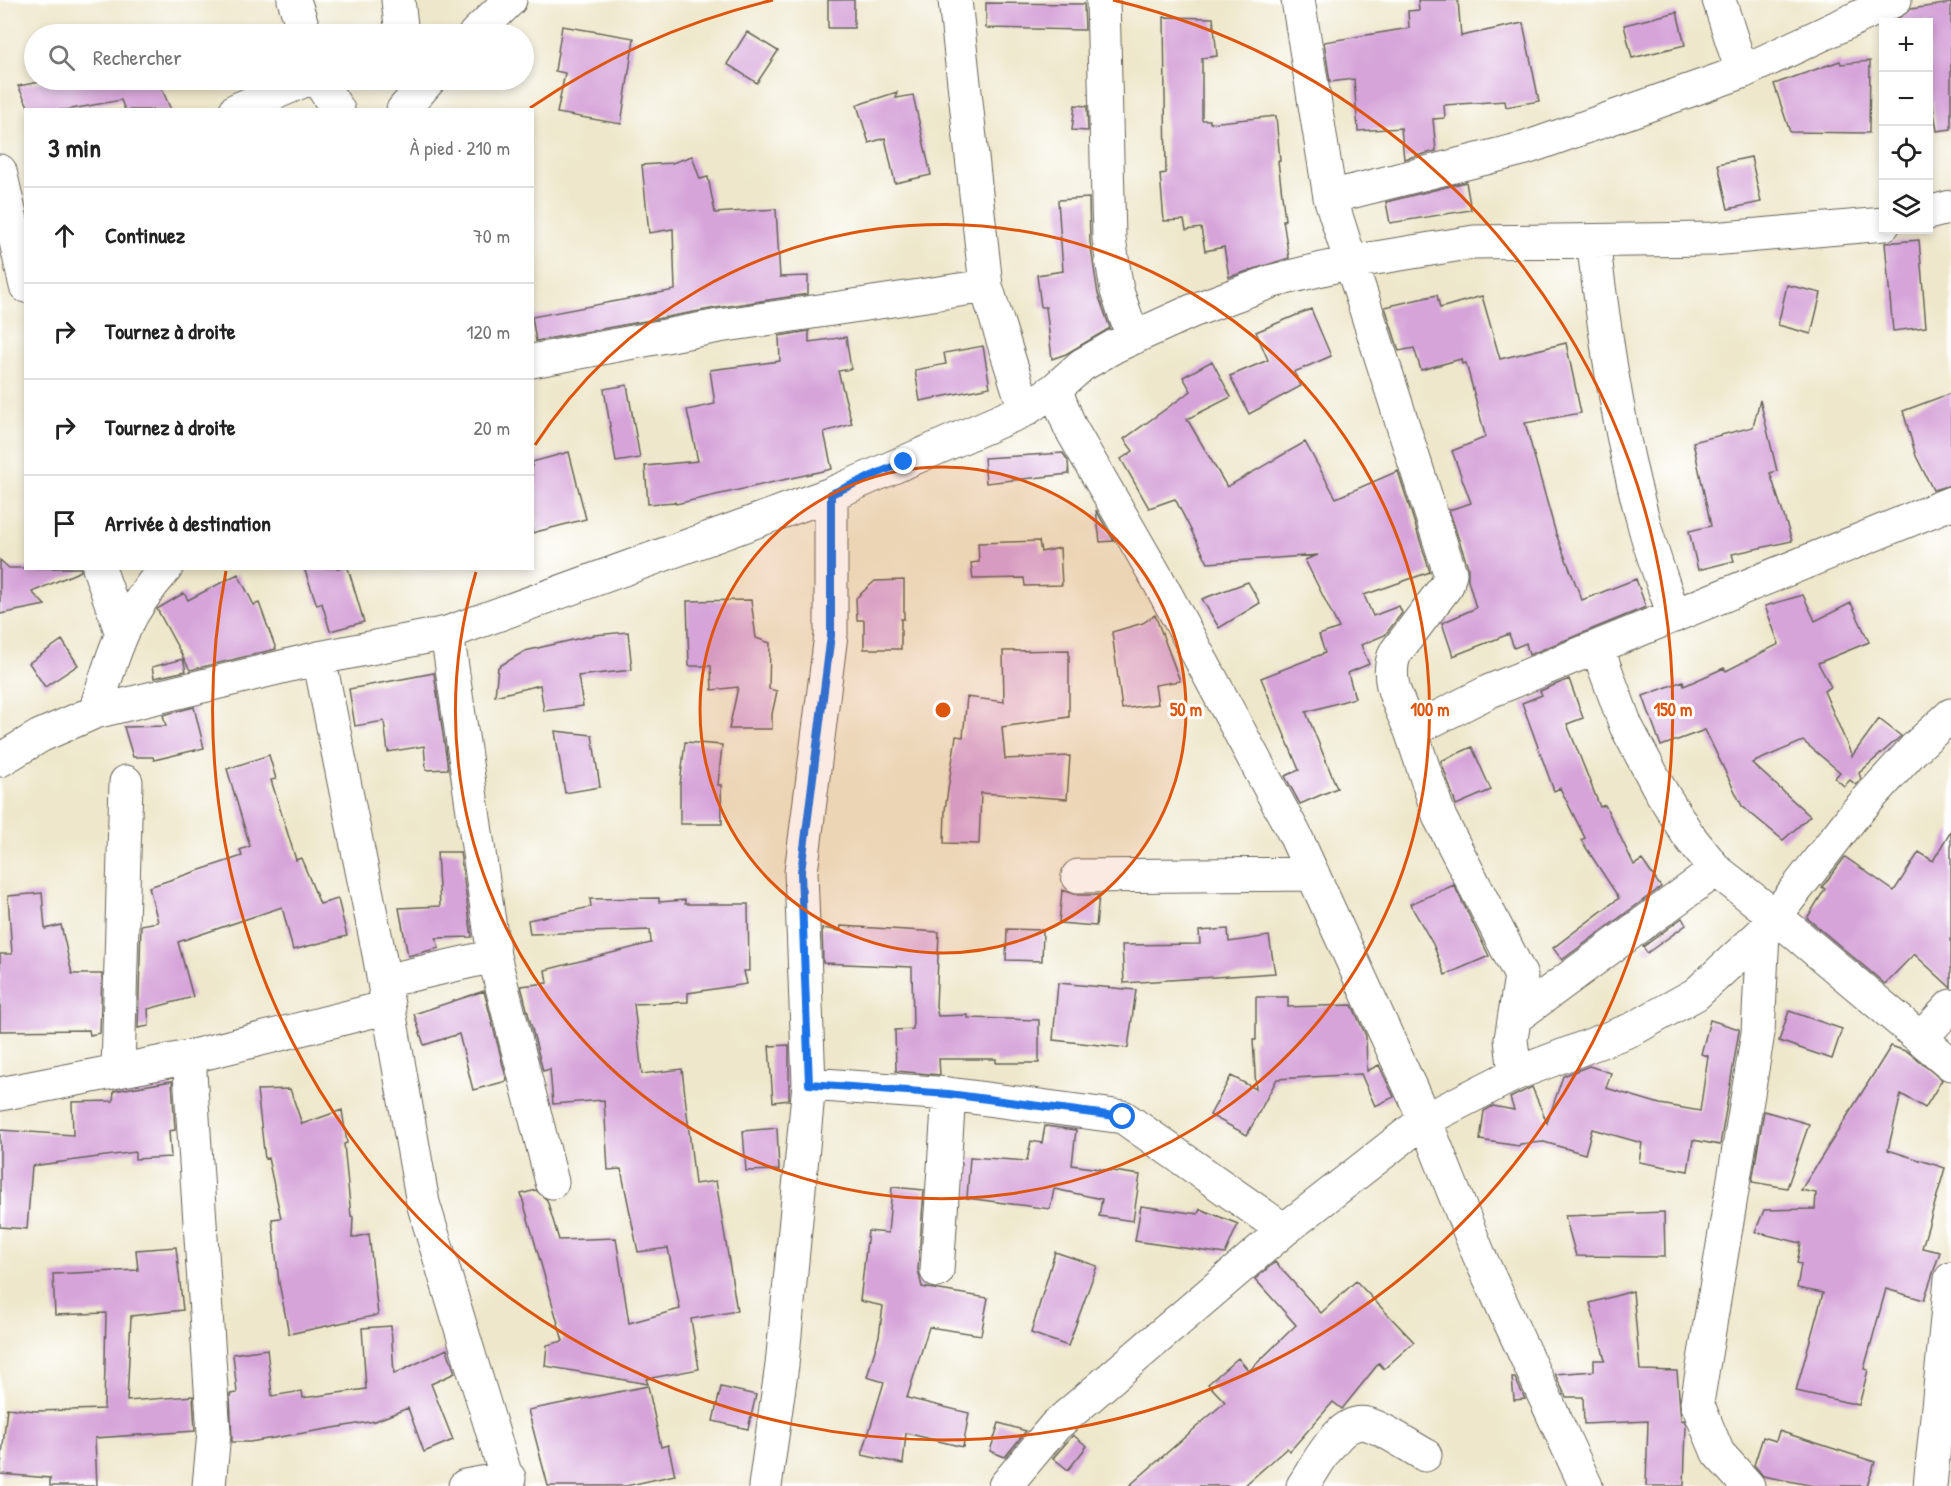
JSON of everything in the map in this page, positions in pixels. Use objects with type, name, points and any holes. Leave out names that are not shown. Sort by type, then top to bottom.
[{"type":"street","points":[[294,0],[302,24]]},
{"type":"street","points":[[398,0],[401,24]]},
{"type":"street","points":[[485,24],[510,0]]},
{"type":"street","points":[[955,0],[987,286],[1025,410]]},
{"type":"street","points":[[1102,0],[1109,239],[1117,291],[1132,338]]},
{"type":"street","points":[[1298,0],[1330,197],[1450,573],[1447,585],[1395,653],[1390,665],[1390,676],[1440,818],[1521,976],[1511,1039],[1515,1074]]},
{"type":"street","points":[[1719,0],[1742,72]]},
{"type":"street","points":[[1330,197],[1526,148],[1742,72],[1895,0]]},
{"type":"street","points":[[241,108],[282,90]]},
{"type":"street","points":[[325,90],[337,108]]},
{"type":"street","points":[[0,171],[16,200],[24,269]]},
{"type":"street","points":[[1933,212],[1951,207]]},
{"type":"street","points":[[0,760],[40,736],[95,712],[319,658],[447,633],[831,494],[1025,410],[1055,389],[1082,365],[1132,338],[1192,311],[1273,282],[1351,262],[1474,242],[1712,238],[1879,224]]},
{"type":"street","points":[[1593,241],[1604,328],[1624,435],[1643,521],[1674,616]]},
{"type":"street","points":[[534,361],[719,326],[987,286]]},
{"type":"street","points":[[1055,389],[1070,427],[1164,591],[1294,833],[1425,1120],[1479,1255],[1583,1484]]},
{"type":"street","points":[[765,1486],[782,1365],[809,1084],[801,872],[831,635],[831,494]]},
{"type":"street","points":[[1411,731],[1490,691],[1951,503]]},
{"type":"street","points":[[100,570],[121,631]]},
{"type":"street","points":[[95,712],[121,631],[143,594],[164,570]]},
{"type":"street","points":[[447,633],[494,956],[552,1182]]},
{"type":"street","points":[[1597,647],[1626,726],[1642,757],[1688,835],[1716,870],[1769,924],[1921,1038],[1951,1064]]},
{"type":"street","points":[[319,658],[386,994],[423,1203],[509,1482],[465,1486]]},
{"type":"street","points":[[1005,1486],[1055,1426],[1284,1230],[1425,1120],[1515,1074],[1633,1029],[1696,994],[1769,924],[1852,816],[1914,749],[1951,715]]},
{"type":"street","points":[[118,1070],[126,782]]},
{"type":"street","points":[[1516,1017],[1716,870]]},
{"type":"street","points":[[1078,876],[1313,874]]},
{"type":"street","points":[[1748,1486],[1718,1453],[1697,1403],[1758,1034],[1769,924]]},
{"type":"street","points":[[0,1094],[189,1058],[494,956]]},
{"type":"street","points":[[1921,1038],[1951,1006]]},
{"type":"street","points":[[189,1058],[214,1433],[209,1486]]},
{"type":"street","points":[[809,1084],[949,1094],[1123,1117],[1284,1230]]},
{"type":"street","points":[[937,1271],[949,1094]]},
{"type":"street","points":[[1930,1486],[1951,1279]]},
{"type":"street","points":[[1303,1486],[1341,1430],[1354,1424],[1367,1424],[1425,1455]]},
{"type":"building","points":[[828,0],[854,0],[854,28],[828,28]]},
{"type":"building","points":[[1418,0],[1458,0],[1461,36],[1523,23],[1539,101],[1506,107],[1505,101],[1444,105],[1445,118],[1433,119],[1436,151],[1404,159],[1401,128],[1358,131],[1354,79],[1330,82],[1324,42],[1409,28],[1408,11],[1419,10]]},
{"type":"building","points":[[986,3],[1084,4],[1085,30],[986,28]]},
{"type":"building","points":[[1951,3],[1951,129],[1937,131],[1933,106],[1933,18],[1899,18],[1911,9]]},
{"type":"building","points":[[1677,12],[1685,45],[1632,58],[1624,25]]},
{"type":"building","points":[[1164,17],[1213,18],[1217,56],[1202,58],[1202,120],[1210,120],[1210,123],[1276,116],[1280,161],[1278,161],[1285,220],[1283,220],[1289,258],[1229,277],[1224,247],[1205,251],[1201,228],[1186,230],[1184,220],[1164,221],[1160,174],[1166,173]]},
{"type":"building","points":[[562,26],[634,38],[621,124],[557,113],[565,73],[555,71]]},
{"type":"building","points":[[747,32],[778,51],[757,83],[727,64]]},
{"type":"building","points":[[1840,61],[1841,64],[1870,61],[1869,133],[1790,132],[1774,84]]},
{"type":"building","points":[[24,85],[24,90],[162,90],[170,108],[124,108],[121,100],[77,108],[29,108],[18,86]]},
{"type":"building","points":[[897,92],[896,98],[913,95],[931,175],[895,183],[885,138],[869,143],[857,105]]},
{"type":"building","points":[[1075,105],[1087,106],[1088,131],[1072,130]]},
{"type":"building","points":[[692,156],[700,179],[708,177],[715,213],[776,209],[780,277],[808,276],[808,294],[716,308],[536,341],[534,317],[675,290],[673,229],[649,233],[642,165],[672,163]]},
{"type":"building","points":[[1751,157],[1761,202],[1728,209],[1718,164]]},
{"type":"building","points":[[1466,182],[1471,210],[1390,223],[1386,202]]},
{"type":"building","points":[[1089,198],[1090,242],[1098,294],[1110,328],[1066,354],[1052,359],[1046,307],[1041,307],[1037,275],[1063,271],[1058,200]]},
{"type":"building","points":[[1919,240],[1926,327],[1893,331],[1885,243]]},
{"type":"building","points":[[1787,285],[1821,293],[1811,334],[1778,325]]},
{"type":"building","points":[[1437,295],[1440,308],[1482,296],[1500,359],[1566,343],[1581,413],[1525,423],[1556,534],[1582,600],[1636,579],[1646,607],[1529,655],[1526,643],[1514,648],[1509,634],[1453,656],[1442,623],[1476,608],[1468,580],[1468,567],[1449,510],[1471,503],[1452,451],[1484,438],[1485,435],[1466,363],[1462,364],[1461,359],[1421,370],[1414,348],[1399,351],[1385,307]]},
{"type":"building","points":[[1311,309],[1331,356],[1294,372],[1301,386],[1249,414],[1230,376],[1268,360],[1256,332]]},
{"type":"building","points":[[809,331],[809,342],[846,337],[851,369],[838,371],[852,424],[824,432],[832,469],[676,504],[675,502],[648,504],[645,466],[698,461],[687,410],[715,404],[710,370],[780,361],[779,336]]},
{"type":"building","points":[[983,346],[990,387],[920,401],[915,370],[946,364],[944,353]]},
{"type":"building","points":[[1212,361],[1231,397],[1187,419],[1227,487],[1305,442],[1336,498],[1398,471],[1430,572],[1364,595],[1373,616],[1399,606],[1402,613],[1385,635],[1361,645],[1369,664],[1348,673],[1355,698],[1306,712],[1337,788],[1300,804],[1285,776],[1299,770],[1261,678],[1325,653],[1319,635],[1339,628],[1305,560],[1318,555],[1208,563],[1175,499],[1149,508],[1121,459],[1133,451],[1124,439],[1191,391],[1183,377]]},
{"type":"building","points":[[627,385],[640,458],[616,462],[604,389]]},
{"type":"building","points":[[1951,393],[1951,485],[1933,490],[1916,456],[1903,411]]},
{"type":"building","points":[[1760,400],[1777,471],[1770,473],[1792,541],[1732,554],[1734,561],[1698,570],[1689,531],[1711,526],[1693,442],[1753,427]]},
{"type":"building","points":[[569,452],[586,519],[534,532],[534,461]]},
{"type":"building","points":[[1063,453],[1068,461],[1069,474],[986,483],[984,458]]},
{"type":"building","points":[[1096,510],[1114,541],[1100,542]]},
{"type":"building","points":[[1039,541],[1041,552],[1060,548],[1062,585],[1025,586],[1024,578],[973,579],[971,563],[979,562],[978,543]]},
{"type":"building","points":[[0,560],[9,568],[24,568],[24,570],[81,570],[32,592],[45,605],[0,614]]},
{"type":"building","points":[[305,570],[349,570],[364,622],[330,631],[322,603],[317,605]]},
{"type":"building","points":[[238,574],[254,605],[259,603],[276,649],[190,670],[157,609],[184,593],[188,600]]},
{"type":"building","points":[[904,580],[901,649],[864,649],[864,620],[857,620],[856,598],[875,581]]},
{"type":"building","points":[[1248,582],[1260,603],[1219,628],[1202,599]]},
{"type":"building","points":[[1803,595],[1815,621],[1851,603],[1869,642],[1818,663],[1831,687],[1824,691],[1852,756],[1879,719],[1901,736],[1859,773],[1861,779],[1856,785],[1850,780],[1844,786],[1835,778],[1840,772],[1803,741],[1752,763],[1810,816],[1783,840],[1742,806],[1705,730],[1661,746],[1643,696],[1683,681],[1684,686],[1724,668],[1726,671],[1779,644],[1765,606]]},
{"type":"building","points":[[751,600],[756,638],[770,643],[769,689],[777,691],[772,714],[772,729],[729,729],[738,687],[712,690],[711,666],[689,666],[687,601]]},
{"type":"building","points":[[1155,615],[1180,681],[1155,685],[1158,704],[1122,709],[1112,632],[1143,623]]},
{"type":"building","points":[[628,632],[632,670],[578,676],[583,706],[544,711],[540,685],[495,696],[498,667],[525,651],[594,635]]},
{"type":"building","points":[[62,640],[78,665],[45,687],[29,663]]},
{"type":"building","points":[[1069,650],[1069,717],[1002,727],[1005,759],[1070,756],[1067,799],[981,793],[979,844],[944,843],[945,810],[956,736],[963,737],[967,697],[1004,702],[1003,651]]},
{"type":"building","points":[[183,659],[186,671],[154,678],[152,667]]},
{"type":"building","points":[[434,673],[448,769],[426,770],[424,746],[388,752],[384,721],[355,726],[349,689]]},
{"type":"building","points":[[1569,679],[1583,718],[1567,724],[1600,807],[1605,805],[1634,865],[1642,860],[1661,887],[1562,960],[1553,948],[1619,898],[1581,840],[1585,838],[1560,788],[1554,791],[1522,703],[1542,695],[1540,691]]},
{"type":"building","points":[[194,707],[204,748],[154,760],[153,757],[133,757],[124,727],[166,726],[163,715]]},
{"type":"building","points":[[555,731],[592,735],[600,787],[565,793]]},
{"type":"building","points":[[685,742],[722,745],[718,785],[721,785],[722,824],[680,824],[680,785]]},
{"type":"building","points":[[1472,747],[1491,790],[1456,805],[1441,761]]},
{"type":"building","points":[[269,755],[276,779],[271,780],[296,860],[301,858],[320,904],[338,899],[347,936],[293,950],[282,907],[178,942],[193,997],[148,1009],[149,1026],[138,1028],[141,925],[158,922],[149,887],[242,856],[240,850],[250,846],[227,769]]},
{"type":"building","points":[[1951,830],[1951,988],[1914,954],[1885,984],[1807,918],[1825,889],[1822,887],[1845,857],[1894,891],[1919,852],[1933,861]]},
{"type":"building","points":[[437,852],[460,852],[472,937],[436,938],[439,948],[408,956],[399,908],[440,906]]},
{"type":"building","points":[[1454,885],[1489,956],[1445,975],[1433,944],[1410,904]]},
{"type":"building","points":[[1062,890],[1078,895],[1099,895],[1096,926],[1059,923]]},
{"type":"building","points":[[42,893],[45,929],[61,925],[72,974],[102,974],[100,1033],[90,1035],[89,1030],[0,1031],[0,954],[12,954],[8,896]]},
{"type":"building","points":[[659,898],[659,902],[685,900],[685,904],[748,904],[749,971],[744,971],[747,984],[688,993],[688,1002],[634,1004],[642,1074],[682,1069],[695,1184],[716,1181],[737,1311],[691,1319],[699,1369],[646,1379],[648,1384],[545,1366],[547,1345],[563,1341],[521,1194],[536,1190],[547,1200],[559,1240],[616,1238],[629,1323],[680,1309],[668,1248],[638,1252],[621,1169],[608,1170],[604,1100],[553,1104],[550,1069],[543,1071],[521,986],[547,983],[545,970],[651,943],[650,930],[530,934],[528,920],[591,907],[590,899]]},
{"type":"building","points":[[1682,918],[1686,925],[1647,953],[1643,947]]},
{"type":"building","points":[[841,926],[939,932],[936,1007],[938,1016],[968,1015],[968,1018],[1039,1020],[1039,1063],[996,1063],[996,1059],[939,1059],[940,1075],[896,1071],[895,1030],[913,1029],[912,967],[823,963],[822,928],[840,931]]},
{"type":"building","points":[[1007,929],[1043,930],[1042,961],[1006,960]]},
{"type":"building","points":[[1228,929],[1229,942],[1269,936],[1275,973],[1124,983],[1122,945],[1200,944],[1199,931]]},
{"type":"building","points":[[1058,983],[1136,990],[1128,1048],[1053,1040]]},
{"type":"building","points":[[484,991],[507,1081],[473,1090],[459,1034],[424,1045],[414,1014]]},
{"type":"building","points":[[1256,997],[1288,997],[1288,1007],[1352,1005],[1366,1036],[1367,1071],[1379,1065],[1394,1097],[1375,1106],[1361,1074],[1277,1079],[1247,1135],[1210,1115],[1231,1076],[1256,1089],[1253,1040],[1256,1040]]},
{"type":"building","points":[[1789,1011],[1842,1029],[1832,1059],[1779,1041]]},
{"type":"building","points":[[1710,1020],[1739,1029],[1739,1031],[1720,1145],[1693,1140],[1688,1171],[1639,1162],[1642,1143],[1592,1129],[1585,1154],[1544,1142],[1520,1144],[1519,1146],[1480,1140],[1484,1111],[1493,1106],[1514,1110],[1510,1098],[1532,1087],[1547,1123],[1563,1076],[1589,1066],[1611,1073],[1606,1088],[1660,1104],[1700,1111],[1708,1056],[1701,1054]]},
{"type":"building","points":[[789,1045],[789,1100],[773,1102],[769,1046]]},
{"type":"building","points":[[1891,1046],[1908,1052],[1942,1080],[1925,1108],[1901,1094],[1888,1150],[1945,1168],[1922,1248],[1940,1252],[1924,1300],[1886,1289],[1864,1369],[1868,1370],[1859,1405],[1796,1391],[1823,1293],[1797,1288],[1801,1264],[1797,1263],[1801,1243],[1755,1232],[1764,1210],[1815,1209],[1816,1193],[1801,1190]]},
{"type":"building","points":[[172,1081],[175,1130],[169,1131],[171,1157],[135,1159],[135,1152],[32,1166],[27,1229],[0,1227],[0,1130],[73,1135],[72,1102],[113,1101],[114,1091]]},
{"type":"building","points":[[290,1089],[302,1124],[342,1110],[347,1143],[344,1144],[351,1216],[353,1217],[352,1238],[369,1234],[378,1315],[289,1334],[279,1283],[272,1219],[281,1218],[268,1158],[265,1159],[257,1090]]},
{"type":"building","points":[[1764,1111],[1809,1124],[1787,1188],[1752,1182]]},
{"type":"building","points":[[1045,1126],[1076,1130],[1072,1165],[1140,1175],[1133,1221],[1099,1216],[1102,1199],[1054,1189],[1050,1209],[967,1198],[970,1157],[1027,1161],[1031,1141],[1042,1143]]},
{"type":"building","points":[[777,1128],[779,1170],[746,1171],[743,1131]]},
{"type":"building","points":[[892,1187],[924,1190],[918,1270],[922,1287],[988,1298],[981,1335],[929,1327],[907,1398],[969,1413],[963,1447],[906,1433],[903,1464],[862,1455],[884,1382],[867,1377],[879,1336],[883,1306],[860,1301],[868,1231],[888,1233]]},
{"type":"building","points":[[1141,1206],[1198,1214],[1200,1209],[1238,1224],[1225,1254],[1135,1241]]},
{"type":"building","points":[[1664,1212],[1665,1257],[1576,1256],[1565,1216]]},
{"type":"building","points":[[176,1247],[183,1310],[131,1316],[127,1401],[193,1396],[195,1431],[95,1438],[97,1486],[50,1486],[50,1478],[0,1474],[7,1408],[36,1411],[104,1409],[106,1313],[55,1315],[53,1274],[138,1270],[136,1250]]},
{"type":"building","points":[[1055,1252],[1097,1266],[1068,1346],[1031,1333]]},
{"type":"building","points":[[1275,1262],[1321,1313],[1356,1281],[1414,1342],[1384,1369],[1379,1363],[1342,1409],[1333,1402],[1290,1451],[1287,1448],[1244,1486],[1129,1486],[1225,1402],[1208,1384],[1238,1358],[1249,1371],[1296,1325],[1255,1279]]},
{"type":"building","points":[[1633,1291],[1640,1370],[1677,1371],[1681,1421],[1684,1420],[1686,1425],[1684,1486],[1646,1486],[1648,1421],[1584,1424],[1583,1397],[1566,1397],[1555,1374],[1594,1371],[1594,1360],[1605,1360],[1590,1303]]},
{"type":"building","points":[[391,1326],[394,1374],[447,1349],[455,1373],[431,1384],[453,1440],[424,1452],[408,1408],[375,1421],[250,1442],[232,1442],[230,1394],[237,1393],[233,1354],[267,1349],[272,1396],[302,1391],[303,1398],[366,1389],[362,1328]]},
{"type":"building","points":[[1512,1378],[1515,1378],[1525,1399],[1514,1400]]},
{"type":"building","points":[[648,1386],[661,1447],[668,1445],[675,1475],[626,1486],[548,1486],[528,1410]]},
{"type":"building","points":[[721,1387],[756,1395],[748,1429],[713,1421]]},
{"type":"building","points":[[999,1423],[1026,1431],[1005,1457],[990,1451]]},
{"type":"building","points":[[1779,1431],[1875,1462],[1867,1486],[1814,1486],[1763,1476],[1754,1465],[1763,1437],[1776,1441]]},
{"type":"building","points":[[1073,1435],[1087,1446],[1068,1470],[1053,1458]]},
{"type":"route","points":[[904,462],[831,494],[831,635],[801,872],[809,1084],[949,1094],[1123,1117]]}]
